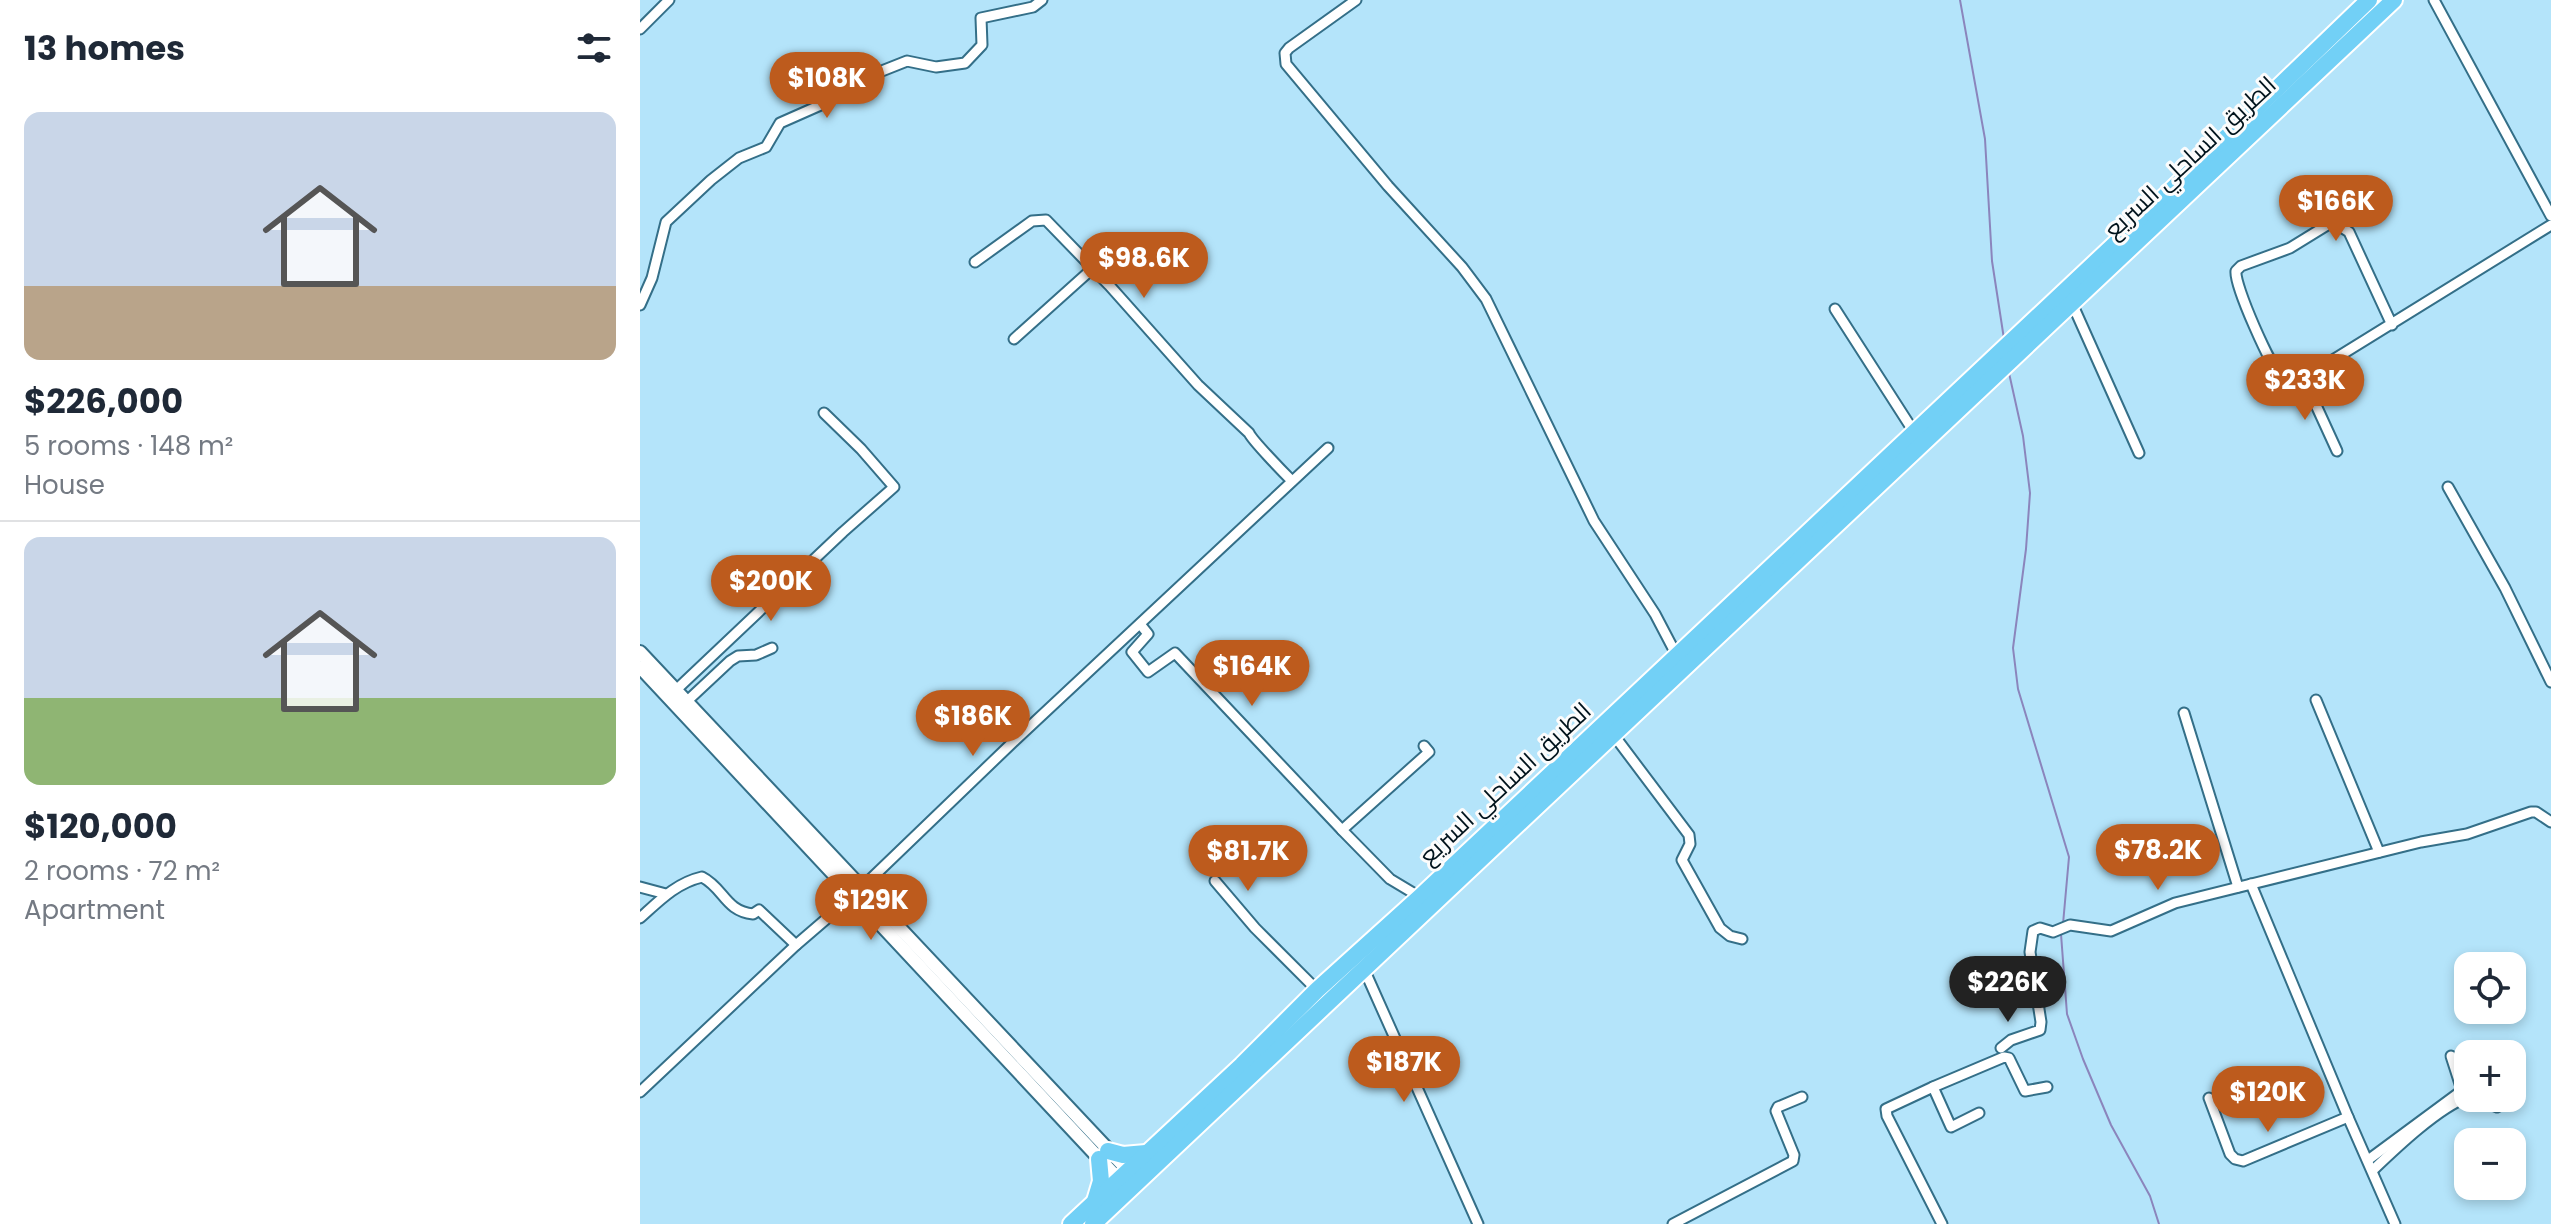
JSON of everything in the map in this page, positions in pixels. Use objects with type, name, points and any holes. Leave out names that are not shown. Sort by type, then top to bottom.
[{"type":"highway","name":"الطريق الساحلي السريع","points":[[2017,345],[2369,0]]},
{"type":"highway","name":"الطريق الساحلي السريع","points":[[2017,345],[2071,301],[2394,0]]},
{"type":"highway","points":[[1976,382],[2017,345]]},
{"type":"highway","name":"الطريق الساحلي السريع","points":[[1071,1224],[1099,1216],[1146,1153],[1242,1065],[1317,990],[1914,432],[1976,382]]},
{"type":"highway","name":"الطريق الساحلي السريع","points":[[1128,1180],[1364,969],[1613,734],[1976,382]]},
{"type":"highway","points":[[1099,1216],[1103,1155],[1146,1153]]},
{"type":"street","points":[[640,29],[669,0]]},
{"type":"street","points":[[640,305],[652,278],[666,222],[739,158],[766,147],[780,123],[823,104],[854,82],[907,61],[936,67],[965,63],[982,45],[981,18],[1033,7],[1042,0]]},
{"type":"street","points":[[1356,0],[1289,48],[1285,53],[1286,64],[1388,186],[1462,267],[1486,299],[1594,521],[1655,614],[1676,654]]},
{"type":"street","points":[[2434,0],[2551,216]]},
{"type":"street","points":[[975,262],[1037,218],[1048,222],[1198,385],[1249,433],[1251,440],[1260,444],[1292,481]]},
{"type":"street","points":[[2392,325],[2349,232],[2338,225],[2323,226],[2290,248],[2241,266],[2236,271],[2236,279],[2271,362],[2282,379],[2294,384],[2392,325],[2551,225]]},
{"type":"street","points":[[1014,339],[1092,269]]},
{"type":"street","points":[[2071,301],[2139,453]]},
{"type":"street","points":[[1835,309],[1914,432]]},
{"type":"street","points":[[2304,379],[2337,451]]},
{"type":"street","points":[[676,690],[894,487],[824,413]]},
{"type":"street","points":[[640,1092],[1328,448]]},
{"type":"street","points":[[2448,487],[2505,588],[2551,682]]},
{"type":"street","points":[[1140,624],[1148,634],[1132,652],[1148,672],[1175,653],[1390,879],[1420,897]]},
{"type":"street","points":[[683,706],[730,661],[738,656],[756,655],[772,648]]},
{"type":"street","points":[[640,652],[676,690],[683,706]]},
{"type":"street","points":[[640,667],[683,706],[1128,1180]]},
{"type":"street","points":[[2316,700],[2379,852]]},
{"type":"street","points":[[2184,713],[2238,887]]},
{"type":"street","points":[[1613,734],[1689,835],[1690,844],[1682,860],[1720,928],[1730,936],[1742,939]]},
{"type":"street","points":[[1342,830],[1429,752],[1424,746]]},
{"type":"street","points":[[2001,1048],[2020,1036],[2040,1030],[2030,952],[2033,931],[2040,928],[2053,932],[2070,925],[2111,931],[2175,903],[2379,852],[2467,834],[2531,812],[2551,822]]},
{"type":"street","points":[[640,918],[666,894],[690,879],[702,877],[710,881],[734,909],[753,914],[759,910],[796,945]]},
{"type":"street","points":[[1215,881],[1255,928],[1317,990]]},
{"type":"street","points":[[2251,884],[2395,1224]]},
{"type":"street","points":[[640,887],[666,894]]},
{"type":"street","points":[[1364,969],[1478,1224]]},
{"type":"street","points":[[2370,1165],[2460,1092],[2451,1056]]},
{"type":"street","points":[[1942,1224],[1906,1156],[1886,1109],[2004,1057],[2009,1058],[2025,1091],[2047,1087]]},
{"type":"street","points":[[1933,1087],[1951,1127],[1979,1113]]},
{"type":"street","points":[[1673,1224],[1793,1161],[1794,1155],[1776,1111],[1778,1107],[1802,1097]]},
{"type":"street","points":[[2209,1098],[2230,1154],[2243,1161],[2348,1117]]},
{"type":"street","points":[[2370,1165],[2454,1103]]},
{"type":"waterway","points":[[1960,0],[1985,139],[1992,261],[2004,339]]},
{"type":"waterway","points":[[2009,373],[2023,436],[2030,493],[2013,648],[2018,689],[2069,857],[2063,924]]},
{"type":"waterway","points":[[2061,934],[2067,1014],[2111,1125],[2150,1196],[2159,1224]]}]
